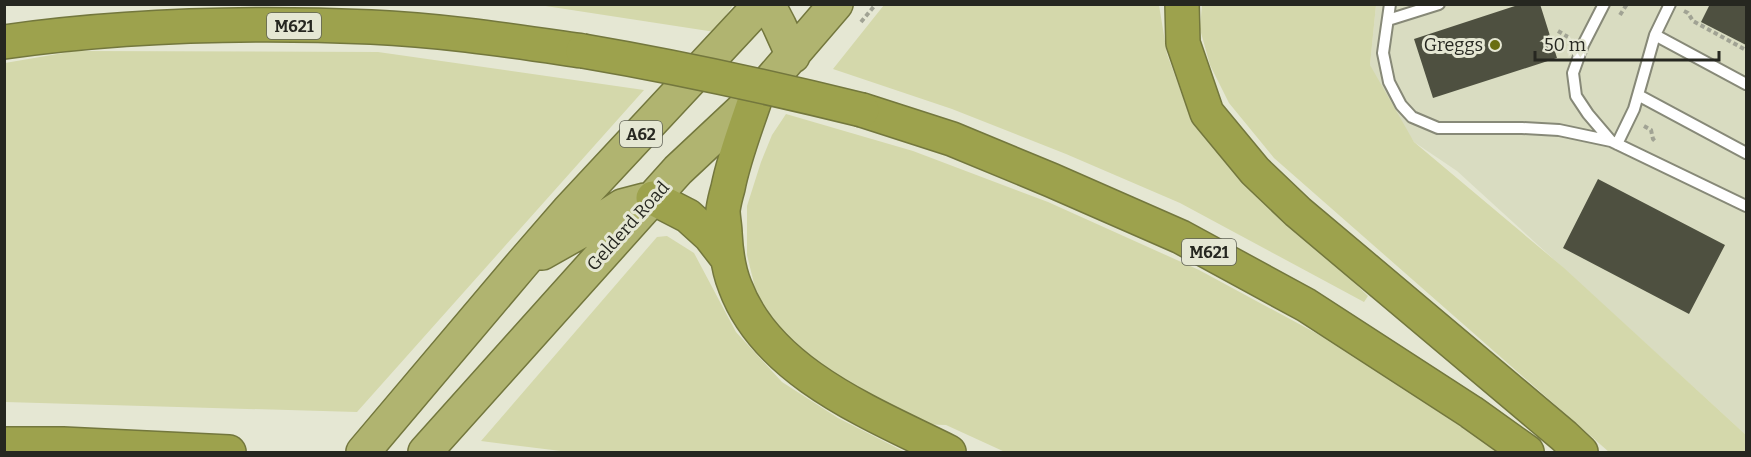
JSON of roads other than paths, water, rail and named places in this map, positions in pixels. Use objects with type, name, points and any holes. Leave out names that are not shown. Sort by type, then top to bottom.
[{"type":"highway","name":"A62","points":[[363,453],[568,211],[761,4]]},
{"type":"highway","points":[[768,4],[793,56]]},
{"type":"highway","name":"Gelderd Road","points":[[425,453],[652,198],[678,170],[756,97],[836,4]]},
{"type":"highway","points":[[1182,4],[1183,43],[1207,113],[1255,171],[1298,212],[1564,436],[1581,453]]},
{"type":"highway","name":"M621","points":[[4,42],[153,27],[372,27],[473,36],[583,51],[682,68],[862,110],[952,139],[1181,237],[1306,305],[1471,412],[1527,453]]},
{"type":"highway","points":[[756,97],[732,167],[723,209],[727,258],[735,287],[747,311],[761,333],[773,346],[822,384],[854,405],[949,453]]},
{"type":"highway","points":[[522,264],[622,206],[652,198],[688,216],[710,236],[727,258]]},
{"type":"highway","points":[[4,444],[63,444],[227,452]]},
{"type":"lane","points":[[1390,4],[1383,53],[1389,82],[1401,105],[1412,117],[1438,128],[1559,130],[1614,142],[1746,206]]},
{"type":"lane","points":[[1388,20],[1439,4]]},
{"type":"lane","points":[[1604,4],[1583,45],[1573,73],[1576,96],[1614,142]]},
{"type":"lane","points":[[1614,142],[1634,110],[1655,35],[1670,5]]},
{"type":"lane","points":[[1655,35],[1746,84]]},
{"type":"lane","points":[[1638,95],[1746,153]]},
{"type":"place","name":"Greggs","points":[[1495,45]]}]
